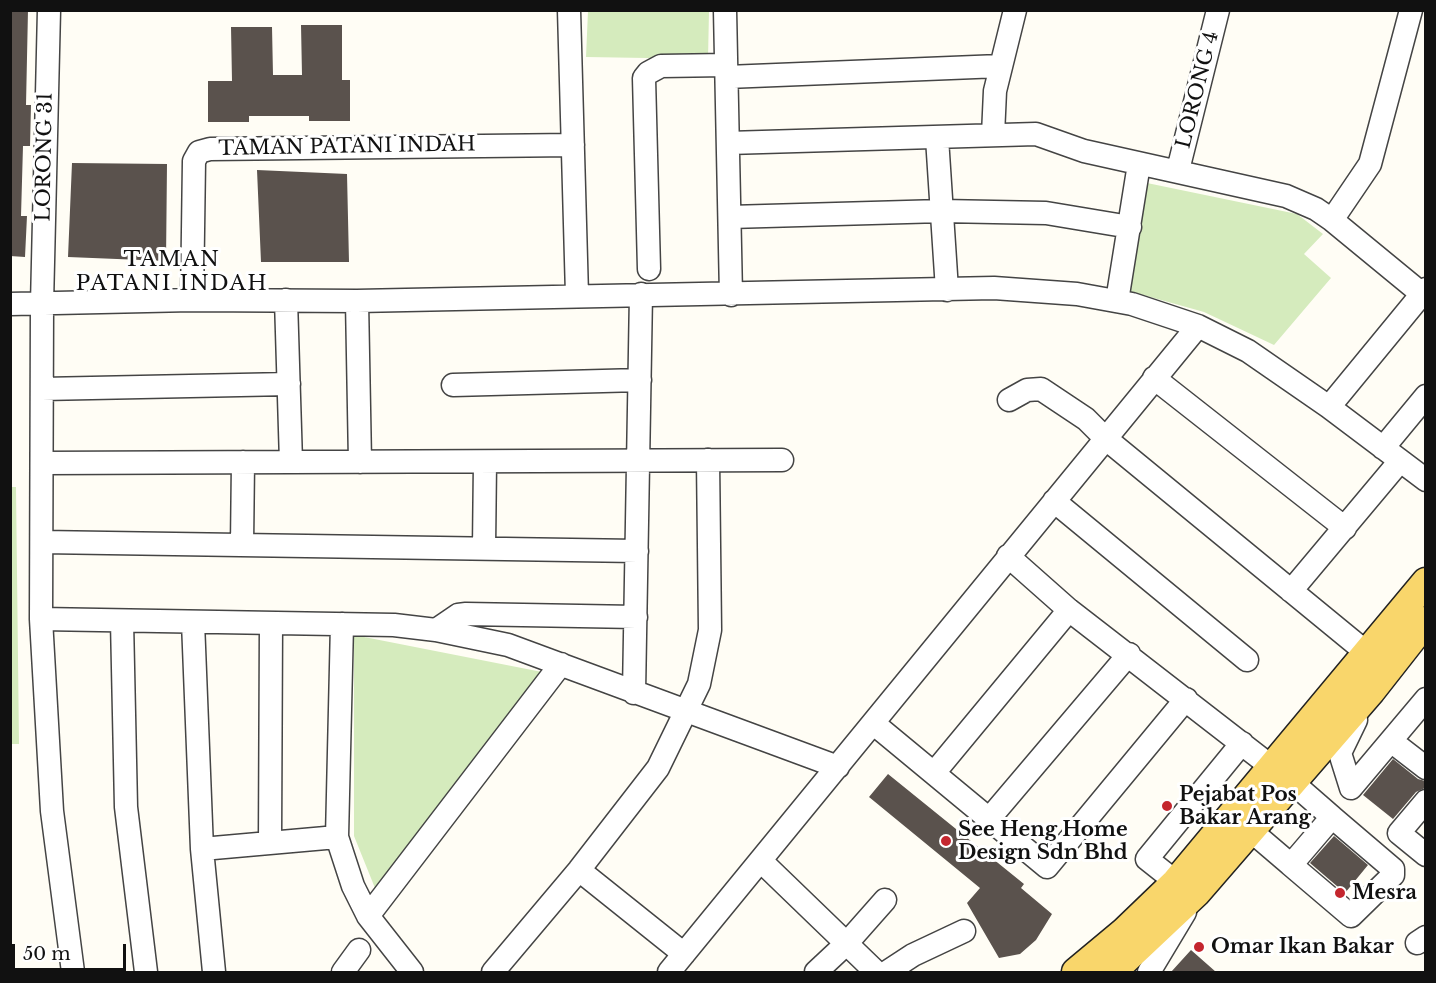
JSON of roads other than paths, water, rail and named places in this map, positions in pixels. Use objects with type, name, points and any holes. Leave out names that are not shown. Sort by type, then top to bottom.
[{"type":"main road","points":[[1076,972],[1186,887],[1250,830],[1283,775],[1367,653],[1425,582]]},
{"type":"main road","points":[[1112,972],[1283,775],[1371,692],[1425,621]]},
{"type":"street","name":"LORONG 31","points":[[49,10],[42,304],[44,464],[41,620],[52,811],[73,972]]},
{"type":"street","points":[[569,10],[577,295]]},
{"type":"street","points":[[725,10],[731,295]]},
{"type":"street","points":[[993,135],[993,102],[1015,10]]},
{"type":"street","name":"LORONG 4","points":[[1178,170],[1218,10]]},
{"type":"street","points":[[1332,220],[1370,164],[1412,10]]},
{"type":"street","points":[[649,269],[644,78],[648,73],[661,66],[727,71],[1000,66]]},
{"type":"street","points":[[728,143],[1036,134],[1084,151],[1139,164],[1178,170],[1286,196],[1316,209],[1424,291],[1329,407]]},
{"type":"street","points":[[937,138],[947,290]]},
{"type":"street","name":"TAMAN PATANI INDAH","points":[[192,300],[195,161],[199,152],[210,149],[573,145]]},
{"type":"street","points":[[1117,301],[1139,164]]},
{"type":"street","points":[[730,217],[942,211],[1046,213],[1130,227]]},
{"type":"street","points":[[10,304],[1039,290],[1117,301],[1198,326],[1255,355],[1329,407],[1425,480]]},
{"type":"street","points":[[634,693],[641,294]]},
{"type":"street","points":[[286,300],[291,462]]},
{"type":"street","points":[[357,301],[360,462]]},
{"type":"street","points":[[669,972],[1198,326]]},
{"type":"street","points":[[1154,378],[1345,528]]},
{"type":"street","points":[[453,385],[640,380]]},
{"type":"street","points":[[42,389],[289,384]]},
{"type":"street","points":[[1009,400],[1027,390],[1041,389],[1086,419],[1105,438],[1367,653]]},
{"type":"street","points":[[1291,591],[1345,528],[1392,455],[1425,396]]},
{"type":"street","points":[[493,972],[579,870],[658,768],[699,684],[710,630],[708,460]]},
{"type":"street","points":[[44,464],[782,460]]},
{"type":"street","points":[[242,545],[243,462]]},
{"type":"street","points":[[483,548],[484,462]]},
{"type":"street","points":[[1054,501],[1247,660]]},
{"type":"street","points":[[42,542],[637,550]]},
{"type":"street","points":[[1008,556],[1069,610],[1283,775],[1393,869],[1393,875],[1352,916],[1250,830]]},
{"type":"street","points":[[934,773],[1069,610]]},
{"type":"street","points":[[436,630],[458,615],[466,614],[636,617]]},
{"type":"street","points":[[41,620],[342,624],[436,630],[508,645],[838,767]]},
{"type":"street","points":[[122,621],[126,807],[146,972]]},
{"type":"street","points":[[193,622],[202,849],[213,972]]},
{"type":"street","points":[[270,623],[270,843]]},
{"type":"street","points":[[342,624],[337,837],[353,886],[368,916],[404,970]]},
{"type":"street","points":[[989,819],[1129,654]]},
{"type":"street","points":[[368,916],[561,664]]},
{"type":"street","points":[[1371,692],[1341,748],[1341,760],[1351,788],[1425,699]]},
{"type":"street","points":[[873,723],[1047,867],[1186,699]]},
{"type":"street","points":[[1390,741],[1425,768]]},
{"type":"street","points":[[1149,972],[1186,887],[1147,859],[1242,743]]},
{"type":"street","points":[[1425,801],[1398,833],[1425,855]]},
{"type":"street","points":[[1291,865],[1332,817]]},
{"type":"street","points":[[202,849],[337,837]]},
{"type":"street","points":[[761,861],[876,972]]},
{"type":"street","points":[[579,870],[684,954]]},
{"type":"street","points":[[816,972],[847,943],[885,900]]},
{"type":"street","points":[[887,972],[913,955],[964,931]]},
{"type":"street","points":[[343,972],[359,950]]},
{"type":"place","name":"Pejabat Pos Bakar Arang","points":[[1167,806]]},
{"type":"place","name":"See Heng Home Design Sdn Bhd","points":[[946,841]]},
{"type":"place","name":"Mesra","points":[[1340,893]]},
{"type":"place","name":"Omar Ikan Bakar","points":[[1199,947]]},
{"type":"district","name":"TAMAN PATANI INDAH","points":[[172,272]]}]
